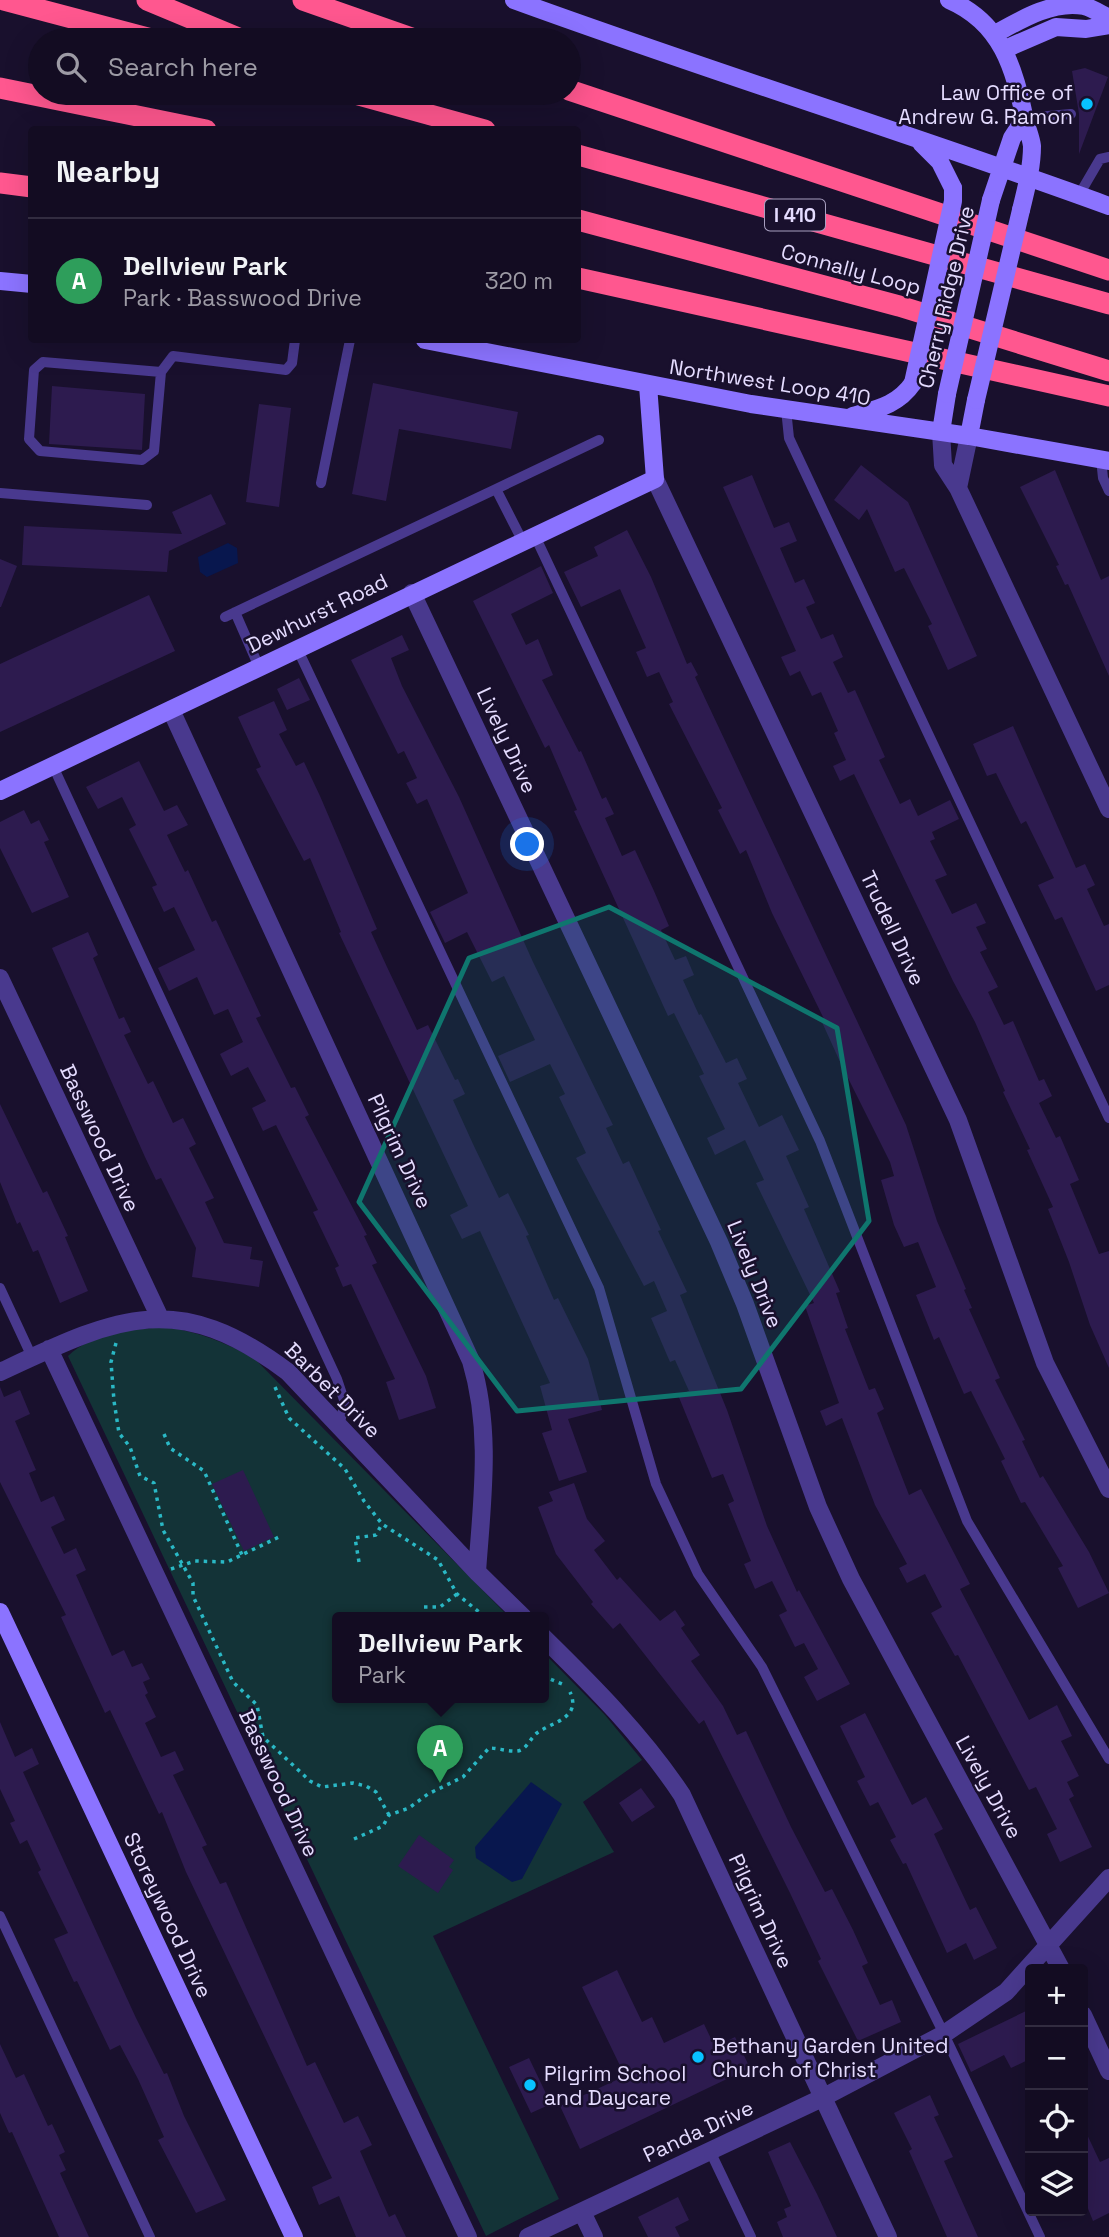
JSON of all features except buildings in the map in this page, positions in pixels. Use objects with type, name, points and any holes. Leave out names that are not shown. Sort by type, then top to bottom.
[{"type":"highway","points":[[4,0],[110,28]]},
{"type":"highway","points":[[147,0],[214,28]]},
{"type":"highway","points":[[303,0],[383,28]]},
{"type":"highway","points":[[0,88],[28,94]]},
{"type":"highway","points":[[581,94],[1109,270]]},
{"type":"highway","points":[[83,105],[186,126]]},
{"type":"highway","points":[[395,105],[471,126]]},
{"type":"highway","name":"Connally Loop","points":[[581,156],[1109,304]]},
{"type":"highway","points":[[0,183],[28,186]]},
{"type":"highway","name":"Connally Loop","points":[[581,221],[899,306],[1109,371]]},
{"type":"highway","points":[[581,279],[1109,396]]},
{"type":"street","points":[[514,0],[546,6],[702,69],[1029,176],[1109,206]]},
{"type":"street","points":[[949,0],[965,7],[995,34],[1005,49],[1021,91],[1032,144],[1029,176],[958,488]]},
{"type":"street","points":[[995,34],[1040,11],[1084,3],[1109,18]]},
{"type":"street","points":[[1005,49],[1056,27],[1086,29],[1109,25]]},
{"type":"street","name":"Cherry Ridge Drive","points":[[1025,118],[1012,138],[992,200],[947,394],[941,432],[943,465],[958,488],[1109,809]]},
{"type":"street","points":[[846,418],[888,406],[905,395],[913,383],[951,211],[953,188],[940,162],[920,141]]},
{"type":"street","points":[[0,281],[28,284]]},
{"type":"street","name":"Northwest Loop 410","points":[[440,343],[649,385],[1105,460]]},
{"type":"street","name":"Trudell Drive","points":[[649,385],[655,480],[943,1085],[979,1173],[1045,1363],[1109,1489]]},
{"type":"street","name":"Dewhurst Road","points":[[0,791],[412,593],[655,480]]},
{"type":"street","name":"Lively Drive","points":[[412,593],[719,1242],[745,1304],[818,1507],[851,1580],[1058,1964]]},
{"type":"street","name":"Pilgrim Drive","points":[[171,709],[471,1361],[480,1389],[486,1443],[477,1572]]},
{"type":"street","name":"Basswood Drive","points":[[0,978],[160,1318]]},
{"type":"street","name":"Barbet Drive","points":[[0,1372],[92,1330],[129,1320],[179,1319],[217,1329],[254,1346],[288,1372],[477,1572]]},
{"type":"street","name":"Basswood Drive","points":[[49,1349],[468,2237]]},
{"type":"street","points":[[477,1572],[518,1612]]},
{"type":"street","name":"Storeywood Drive","points":[[0,1612],[294,2237]]},
{"type":"street","name":"Pilgrim Drive","points":[[549,1643],[626,1723],[664,1768],[682,1795],[888,2237]]},
{"type":"street","name":"Panda Drive","points":[[528,2237],[822,2098],[944,2034],[1006,1992],[1109,1878]]},
{"type":"street","points":[[1088,2026],[1109,2071]]},
{"type":"street","points":[[582,2212],[594,2237]]},
{"type":"lane","points":[[1025,118],[1071,114]]},
{"type":"lane","points":[[1079,195],[1100,159],[1109,157]]},
{"type":"lane","points":[[161,372],[43,362],[34,370],[29,439],[40,451],[142,460],[154,451],[161,372],[173,356],[286,370],[292,363],[295,343]]},
{"type":"lane","points":[[321,483],[349,343]]},
{"type":"lane","points":[[786,409],[789,438],[1109,1118]]},
{"type":"lane","points":[[259,667],[230,615],[599,439]]},
{"type":"lane","points":[[1105,460],[1103,478],[1109,491]]},
{"type":"lane","points":[[496,489],[529,539],[820,1141],[967,1521],[1109,1759]]},
{"type":"lane","points":[[0,493],[147,505]]},
{"type":"lane","points":[[297,648],[599,1288],[656,1484],[698,1574],[762,1667],[944,2034],[1040,2237]]},
{"type":"lane","points":[[53,766],[337,1380],[345,1403],[339,1425]]},
{"type":"lane","points":[[0,1289],[32,1357]]},
{"type":"lane","points":[[0,1916],[150,2237]]},
{"type":"lane","points":[[710,2151],[751,2237]]},
{"type":"path","points":[[118,1338],[111,1362],[119,1433],[130,1447],[140,1476],[154,1483],[163,1531],[171,1550],[182,1563],[192,1583],[193,1596],[233,1682],[257,1705],[263,1737],[310,1781],[322,1787],[353,1783],[376,1792],[389,1815]]},
{"type":"path","points":[[272,1379],[289,1418],[335,1458],[382,1524],[438,1560],[457,1594],[479,1612]]},
{"type":"path","points":[[163,1434],[170,1448],[204,1471],[242,1555]]},
{"type":"path","points":[[359,1562],[355,1538],[376,1535],[382,1524]]},
{"type":"path","points":[[156,1575],[182,1563],[228,1562],[279,1537]]},
{"type":"path","points":[[425,1607],[440,1607],[457,1594]]},
{"type":"path","points":[[354,1839],[383,1826],[389,1815],[409,1808],[428,1794],[463,1777],[489,1748],[517,1752],[537,1733],[559,1723],[569,1713],[572,1698],[562,1683],[549,1678]]},
{"type":"highlighted area","points":[[609,907],[837,1028],[869,1221],[741,1389],[517,1411],[359,1202],[469,958]]},
{"type":"green space","points":[[165,1327],[189,1332],[212,1338],[255,1359],[504,1612],[332,1612],[332,1703],[549,1703],[549,1658],[605,1715],[642,1760],[583,1802],[614,1852],[433,1936],[559,2199],[486,2236],[68,1356],[88,1342],[127,1331]]},
{"type":"shaded area","points":[[228,543],[237,548],[238,563],[207,577],[200,572],[198,557]]},
{"type":"shaded area","points":[[531,1782],[562,1804],[522,1879],[512,1882],[476,1858],[475,1847]]},
{"type":"place","name":"Law Office of Andrew G. Ramon","points":[[1087,104]]},
{"type":"place","name":"Dellview Park","points":[[440,1783]]},
{"type":"place","name":"Bethany Garden United Church of Christ","points":[[698,2057]]},
{"type":"place","name":"Pilgrim School and Daycare","points":[[530,2085]]}]
